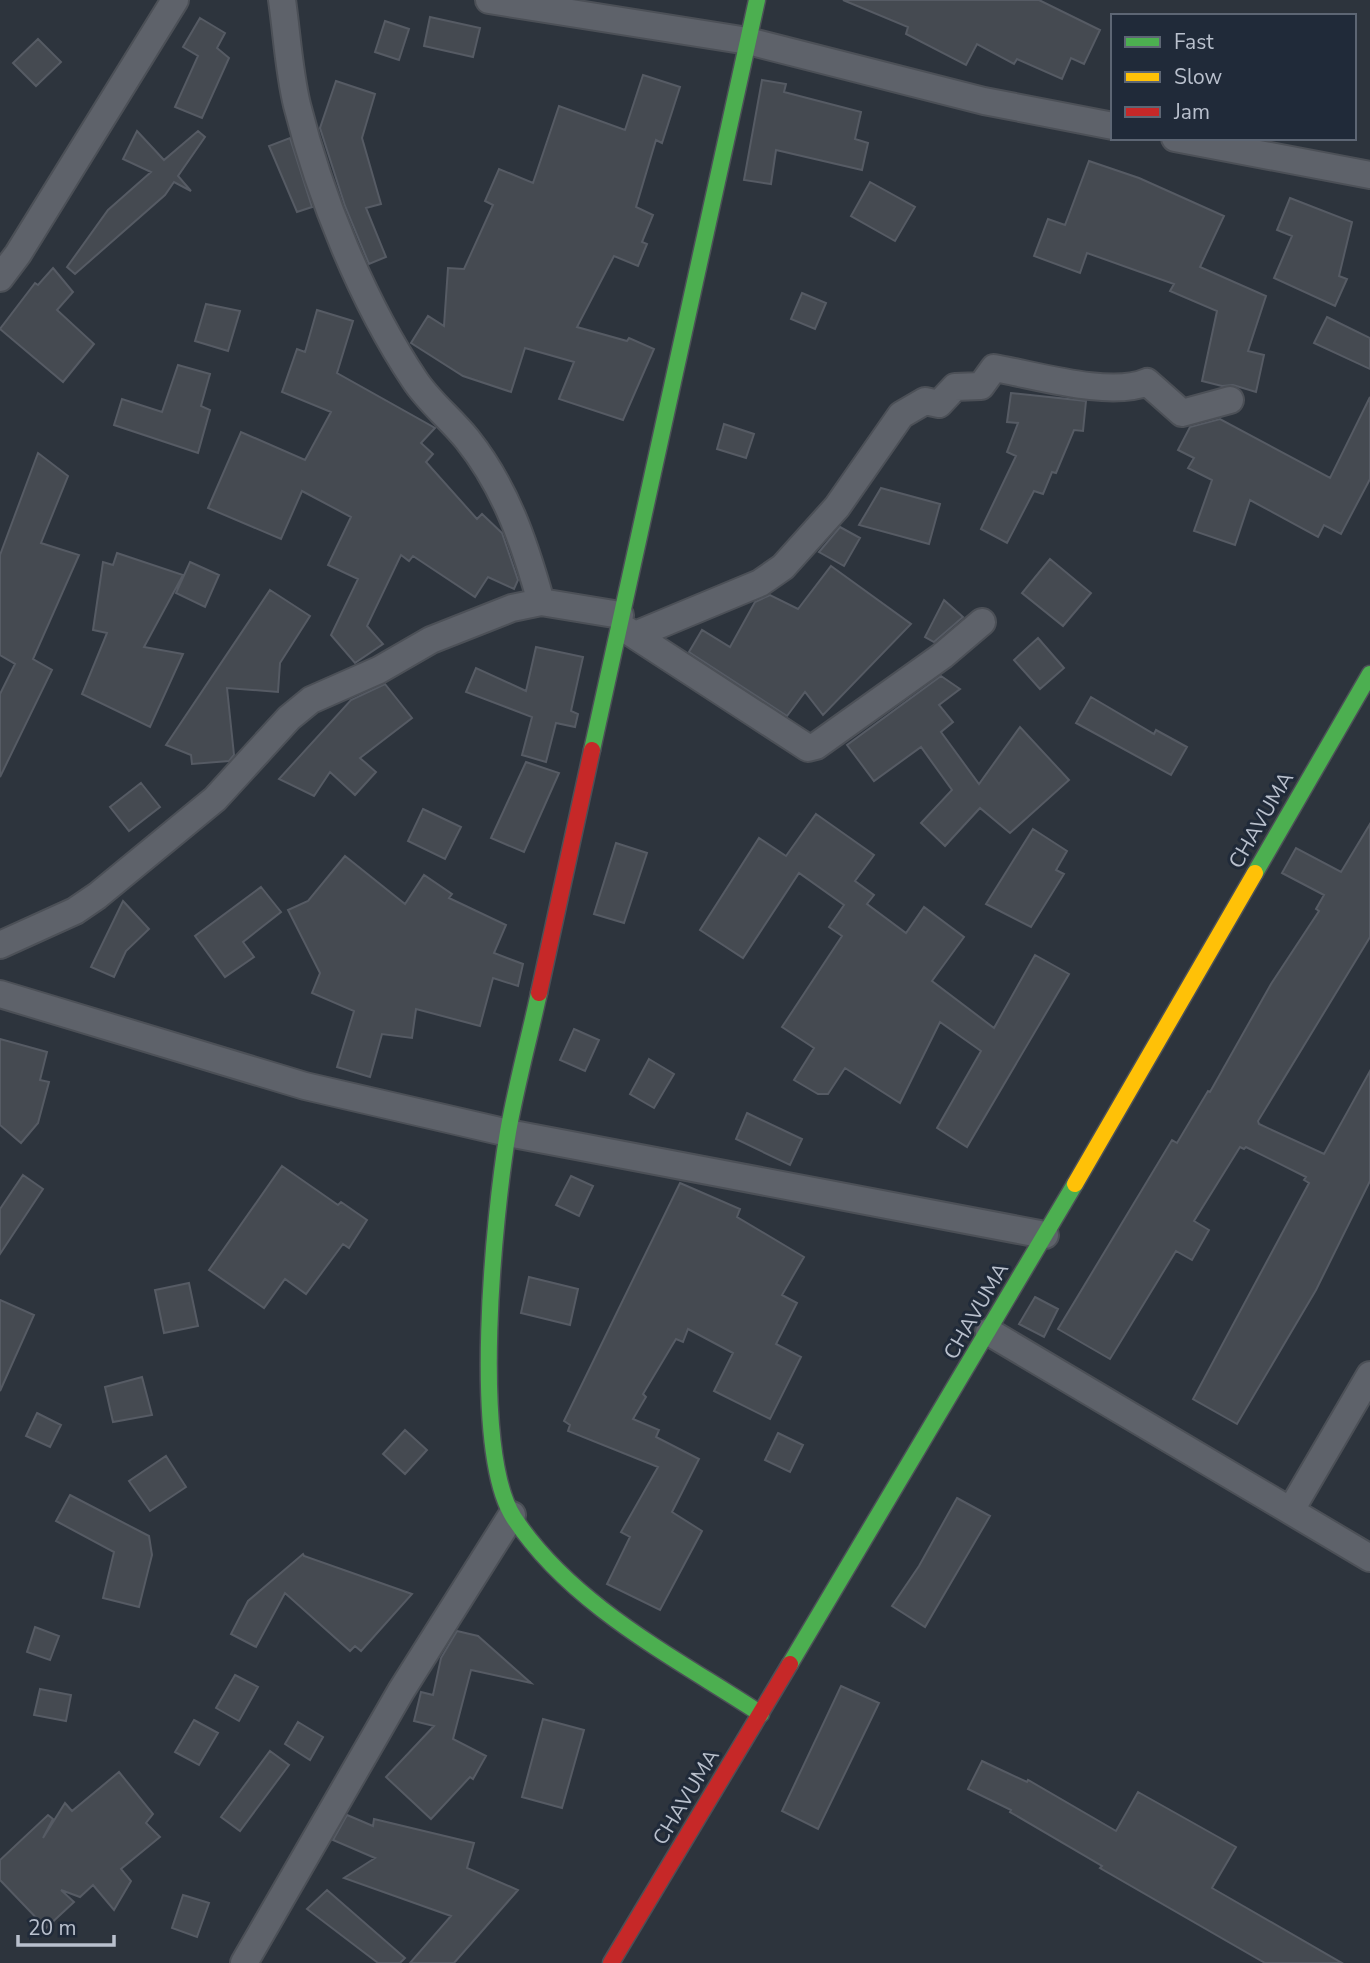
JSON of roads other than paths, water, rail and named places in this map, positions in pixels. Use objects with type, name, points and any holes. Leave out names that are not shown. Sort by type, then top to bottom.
[{"type":"street","points":[[0,278],[18,254],[175,0]]},
{"type":"street","points":[[282,0],[297,104],[330,213],[362,284],[414,380],[467,439],[500,486],[524,539],[541,602]]},
{"type":"street","points":[[489,0],[748,41],[984,100],[1111,126]]},
{"type":"street","points":[[757,0],[624,625],[508,1133],[492,1310],[489,1410],[497,1473],[512,1515],[551,1562],[601,1607],[761,1714]]},
{"type":"street","points":[[1186,140],[1370,175]]},
{"type":"street","points":[[624,625],[760,583],[783,567],[837,507],[901,415],[925,401],[939,404],[955,387],[981,386],[994,368],[1088,386],[1132,389],[1147,382],[1182,413],[1230,400]]},
{"type":"street","points":[[0,945],[75,911],[97,896],[215,799],[289,718],[311,700],[472,622],[541,602],[624,625],[807,748],[816,746],[942,656],[982,622]]},
{"type":"street","name":"CHAVUMA","points":[[611,1963],[989,1332],[1370,674]]},
{"type":"street","points":[[2,994],[305,1086],[508,1133],[1045,1235]]},
{"type":"street","points":[[989,1332],[1370,1558]]},
{"type":"street","points":[[1291,1510],[1370,1375]]},
{"type":"street","points":[[244,1963],[401,1691],[512,1515]]}]
